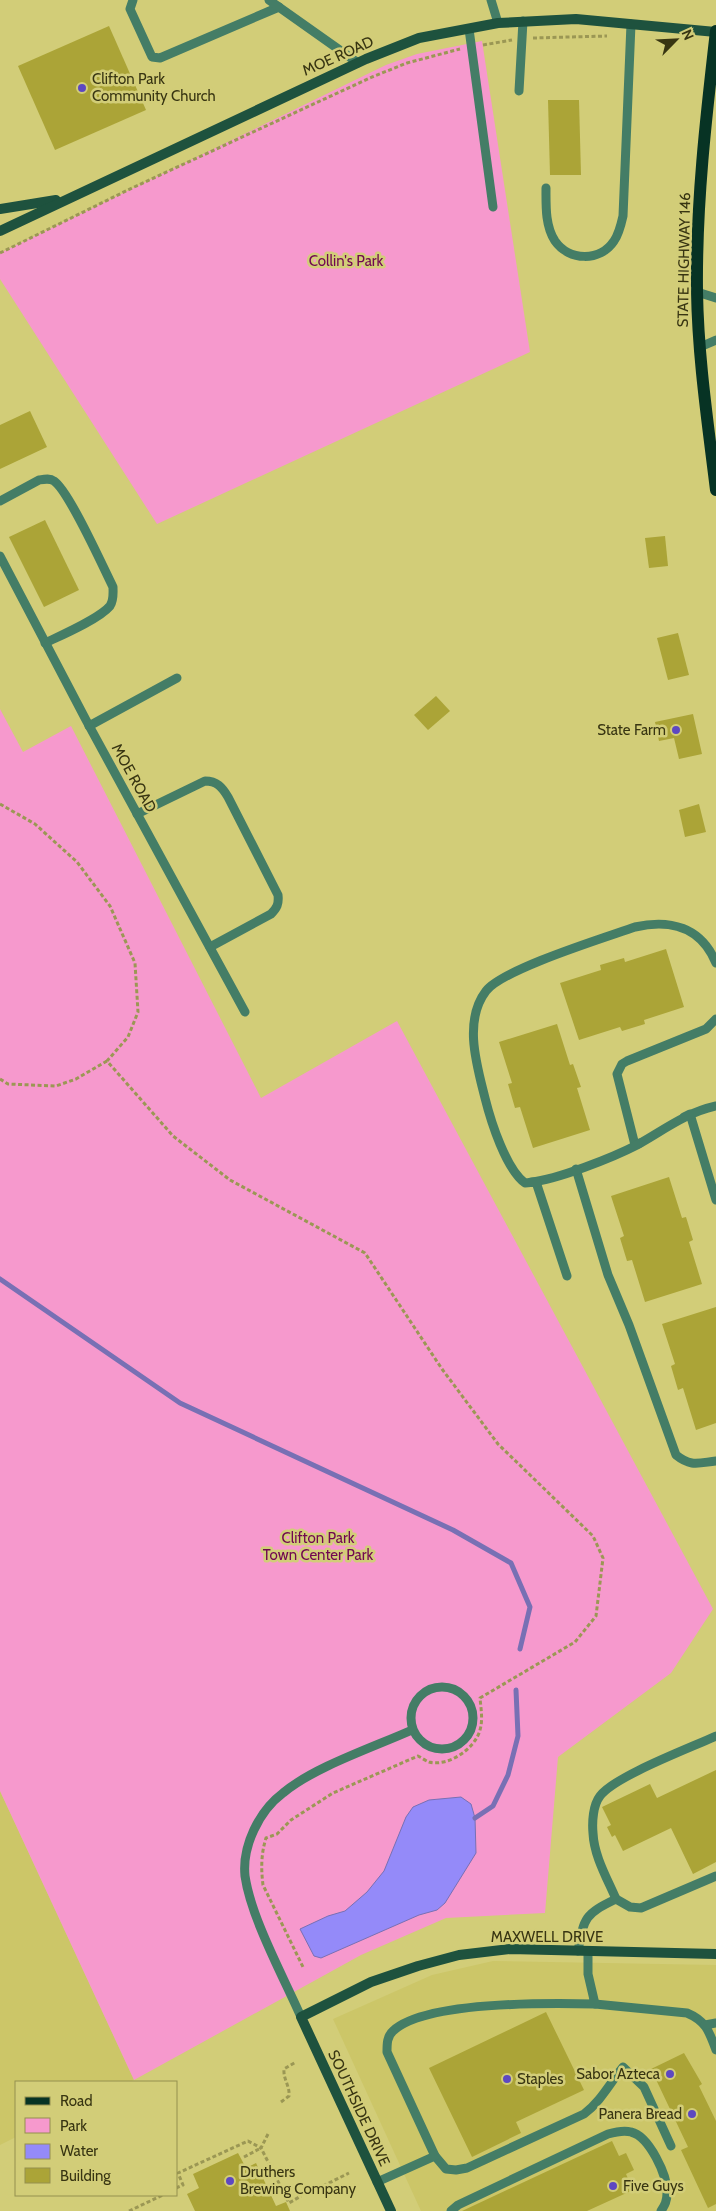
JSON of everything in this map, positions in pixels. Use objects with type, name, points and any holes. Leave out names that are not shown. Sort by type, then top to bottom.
[{"type":"main road","name":"STATE HIGHWAY 146","points":[[716,31],[700,197],[697,292],[705,411],[716,490]]},
{"type":"street","name":"MOE ROAD","points":[[0,230],[358,63],[419,38],[498,23],[576,19],[716,31]]},
{"type":"street","points":[[0,209],[67,198]]},
{"type":"street","name":"MAXWELL DRIVE","points":[[301,2017],[371,1982],[418,1966],[459,1955],[510,1949],[716,1954]]},
{"type":"street","name":"SOUTHSIDE DRIVE","points":[[301,2017],[391,2211]]},
{"type":"lane","points":[[133,0],[130,9],[152,57],[160,58],[279,8]]},
{"type":"lane","points":[[268,0],[358,63]]},
{"type":"lane","points":[[491,0],[498,23]]},
{"type":"lane","points":[[519,92],[522,22]]},
{"type":"lane","points":[[546,188],[549,229],[556,242],[567,252],[580,257],[592,256],[606,250],[614,242],[621,228],[622,216],[631,24]]},
{"type":"lane","points":[[468,29],[493,207]]},
{"type":"lane","points":[[697,292],[716,298]]},
{"type":"lane","points":[[700,347],[716,340]]},
{"type":"lane","points":[[0,501],[39,480],[47,479],[54,481],[67,497],[113,587],[113,598],[110,605],[84,623],[45,643]]},
{"type":"lane","name":"MOE ROAD","points":[[0,556],[89,726],[245,1012]]},
{"type":"lane","points":[[89,726],[176,678]]},
{"type":"lane","points":[[137,814],[205,781],[212,781],[220,786],[228,797],[278,895],[278,901],[277,908],[270,914],[210,947]]},
{"type":"lane","points":[[716,963],[704,944],[694,935],[677,925],[651,923],[635,927],[528,966],[493,983],[484,992],[474,1022],[474,1049],[487,1107],[501,1144],[518,1178],[525,1183],[536,1182],[576,1169],[635,1145],[675,1120],[716,1106]]},
{"type":"lane","points":[[635,1145],[618,1082],[617,1074],[619,1068],[627,1061],[706,1029],[716,1019]]},
{"type":"lane","points":[[690,1114],[716,1200]]},
{"type":"lane","points":[[576,1169],[608,1275],[629,1325],[676,1455],[686,1463],[692,1464],[716,1461]]},
{"type":"lane","points":[[536,1182],[568,1276]]},
{"type":"lane","points":[[450,1688],[459,1692],[470,1706],[473,1718],[471,1728],[466,1738],[458,1745],[448,1749],[437,1749],[427,1746],[418,1739],[412,1730],[411,1710],[418,1697],[430,1689],[450,1688]]},
{"type":"lane","points":[[301,2017],[252,1901],[246,1876],[245,1860],[249,1842],[265,1811],[283,1792],[318,1772],[412,1730]]},
{"type":"lane","points":[[716,1736],[617,1781],[599,1797],[593,1816],[593,1834],[597,1856],[616,1899],[630,1908],[641,1908],[716,1876]]},
{"type":"lane","points":[[595,2004],[583,1951],[586,1919],[593,1910],[616,1899]]},
{"type":"lane","points":[[672,2146],[644,2087],[623,2067],[607,2086],[597,2104],[584,2114],[467,2168],[446,2169],[435,2156],[387,2052],[387,2043],[394,2029],[436,2013],[514,2004],[595,2004],[686,2013],[698,2017],[705,2025],[716,2050]]},
{"type":"lane","points":[[705,2025],[716,2023]]},
{"type":"lane","points":[[450,2211],[458,2205],[608,2134],[622,2131],[632,2132],[640,2136],[654,2155],[666,2183],[666,2204],[660,2211]]},
{"type":"lane","points":[[377,2182],[435,2156]]},
{"type":"path","points":[[0,252],[372,77],[444,52],[521,39],[612,36],[631,24]]},
{"type":"path","points":[[0,804],[36,824],[77,862],[110,906],[135,963],[138,1012],[128,1037],[107,1061],[76,1079],[56,1086],[8,1084],[0,1079]]},
{"type":"path","points":[[107,1061],[173,1136],[230,1180],[365,1253],[442,1369],[498,1444],[593,1536],[602,1558],[596,1616],[576,1642],[480,1698],[482,1714],[480,1732],[468,1748],[446,1761],[430,1762],[418,1756],[333,1793],[298,1815],[277,1834],[266,1838],[262,1856],[263,1885],[303,1967]]},
{"type":"path","points":[[281,2102],[289,2096],[290,2090],[284,2077],[284,2069],[296,2062]]},
{"type":"path","points":[[244,2157],[261,2148],[268,2134]]},
{"type":"path","points":[[178,2187],[182,2185],[178,2173],[248,2141],[261,2148],[289,2203],[301,2196]]},
{"type":"path","points":[[324,2186],[349,2173]]},
{"type":"path","points":[[129,2211],[161,2196]]},
{"type":"shaded area","points":[[0,1791],[134,2080],[15,2081],[15,2138],[0,2145]]},
{"type":"shaded area","points":[[493,1961],[716,1965],[716,2211],[421,2211],[333,2019],[432,1975]]},
{"type":"green space","name":"Collin's Park","points":[[482,41],[530,352],[157,524],[0,279],[0,253],[386,65],[417,54]]},
{"type":"green space","name":"Clifton Park Town Center Park","points":[[0,709],[23,752],[71,726],[261,1098],[397,1021],[713,1609],[671,1673],[558,1757],[545,1913],[446,1918],[361,1955],[134,2080],[0,1791]]},
{"type":"water","points":[[461,1797],[471,1804],[475,1818],[476,1853],[445,1903],[437,1910],[419,1915],[321,1958],[314,1956],[300,1929],[328,1916],[345,1911],[367,1892],[384,1871],[406,1817],[413,1807],[429,1800]]},
{"type":"building","name":"Clifton Park Community Church","points":[[109,26],[146,110],[55,150],[18,66]]},
{"type":"building","points":[[548,100],[579,100],[581,175],[550,175]]},
{"type":"building","points":[[30,411],[47,447],[0,469],[0,425]]},
{"type":"building","points":[[45,520],[79,590],[44,607],[9,537]]},
{"type":"building","points":[[665,536],[668,566],[649,568],[645,538]]},
{"type":"building","points":[[678,633],[689,675],[668,680],[657,638]]},
{"type":"building","points":[[436,696],[450,711],[428,730],[414,715]]},
{"type":"building","name":"State Farm","points":[[693,714],[702,754],[679,759],[674,738],[659,741],[655,722]]},
{"type":"building","points":[[699,804],[706,832],[685,837],[679,810]]},
{"type":"building","points":[[666,949],[684,1007],[644,1020],[645,1024],[622,1031],[620,1027],[579,1040],[560,983],[601,970],[600,965],[624,958],[625,962]]},
{"type":"building","points":[[557,1024],[570,1065],[573,1064],[581,1087],[577,1088],[590,1130],[533,1148],[520,1107],[515,1108],[508,1084],[512,1083],[499,1042]]},
{"type":"building","points":[[669,1177],[682,1218],[686,1217],[693,1240],[689,1242],[702,1284],[645,1302],[632,1260],[627,1261],[620,1238],[624,1236],[611,1196]]},
{"type":"building","points":[[716,1307],[716,1423],[696,1430],[683,1388],[678,1390],[671,1366],[675,1364],[662,1324]]},
{"type":"building","points":[[716,1770],[716,1862],[693,1874],[671,1828],[623,1851],[615,1835],[612,1837],[607,1827],[611,1825],[602,1807],[650,1784],[657,1798]]},
{"type":"building","name":"Staples","points":[[546,2012],[584,2090],[516,2122],[521,2133],[472,2157],[429,2068]]},
{"type":"building","points":[[684,2053],[702,2084],[699,2086],[716,2121],[716,2204],[708,2208],[681,2150],[688,2147],[651,2069]]},
{"type":"building","points":[[612,2141],[619,2156],[626,2153],[634,2170],[626,2174],[633,2190],[587,2211],[462,2211]]},
{"type":"building","name":"Druthers Brewing Company","points":[[238,2153],[246,2168],[256,2163],[276,2206],[286,2202],[290,2211],[195,2211],[187,2194],[199,2188],[193,2174]]},
{"type":"waterway","points":[[0,1279],[180,1403],[453,1530],[511,1563],[530,1607],[520,1649]]},
{"type":"waterway","points":[[475,1818],[493,1806],[508,1775],[518,1736],[516,1690]]},
{"type":"place","name":"Clifton Park Community Church","points":[[82,88]]},
{"type":"place","name":"State Farm","points":[[676,730]]},
{"type":"place","name":"Sabor Azteca","points":[[670,2074]]},
{"type":"place","name":"Staples","points":[[507,2079]]},
{"type":"place","name":"Panera Bread","points":[[692,2114]]},
{"type":"place","name":"Druthers Brewing Company","points":[[230,2181]]},
{"type":"place","name":"Five Guys","points":[[613,2186]]}]
